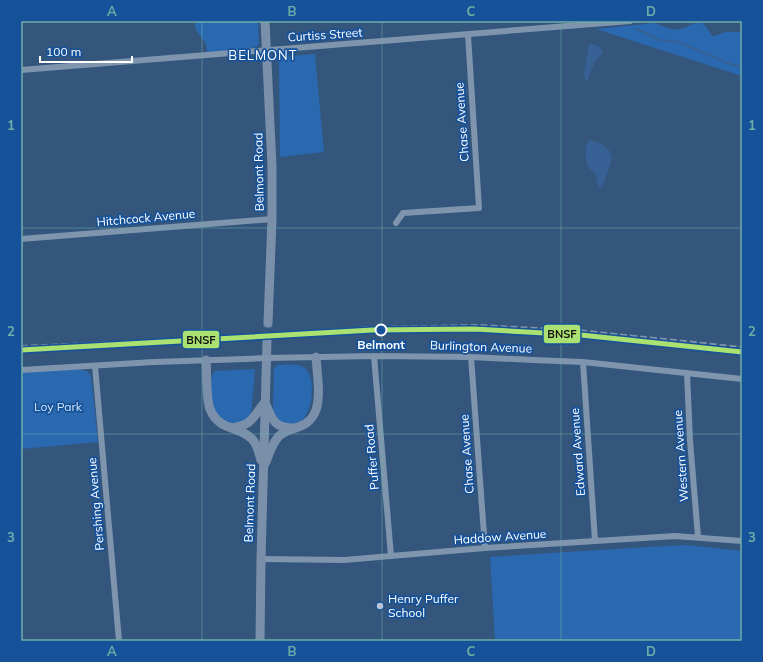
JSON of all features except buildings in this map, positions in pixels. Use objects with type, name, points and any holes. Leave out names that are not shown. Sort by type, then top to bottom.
[{"type":"main road","name":"Belmont Road","points":[[265,21],[272,148],[272,219],[268,323]]},
{"type":"main road","name":"Belmont Road","points":[[260,641],[260,559],[267,341]]},
{"type":"main road","points":[[263,467],[276,440],[284,432],[301,427],[309,421],[316,409],[318,398],[316,357]]},
{"type":"main road","points":[[206,360],[209,407],[213,416],[220,423],[246,434],[253,440],[256,444],[263,467]]},
{"type":"main road","points":[[231,428],[242,426],[250,422],[264,402],[271,417],[277,425],[283,428],[296,428]]},
{"type":"street","name":"Curtiss Street","points":[[21,70],[630,21]]},
{"type":"street","name":"Chase Avenue","points":[[396,223],[403,213],[479,208],[468,35]]},
{"type":"street","name":"Hitchcock Avenue","points":[[21,239],[272,219]]},
{"type":"street","name":"Burlington Avenue","points":[[21,370],[267,358],[374,356],[471,357],[583,362],[742,379]]},
{"type":"street","name":"Puffer Road","points":[[374,356],[392,556]]},
{"type":"street","name":"Chase Avenue","points":[[471,357],[485,548]]},
{"type":"street","name":"Edward Avenue","points":[[583,362],[595,541]]},
{"type":"street","name":"Pershing Avenue","points":[[95,366],[119,641]]},
{"type":"street","name":"Western Avenue","points":[[687,373],[690,440],[698,537]]},
{"type":"street","name":"Haddow Avenue","points":[[260,559],[285,558],[344,560],[485,548],[675,536],[742,541]]},
{"type":"green space","points":[[195,21],[258,21],[259,44],[256,47],[251,48],[207,53],[206,44],[195,28]]},
{"type":"green space","points":[[655,23],[667,28],[678,29],[696,23],[702,23],[711,35],[714,36],[725,32],[742,32],[742,76],[596,29]]},
{"type":"green space","points":[[315,54],[324,152],[280,157],[279,57]]},
{"type":"green space","points":[[277,365],[302,366],[308,372],[311,379],[312,394],[309,409],[306,416],[297,423],[281,425],[273,411],[274,368]]},
{"type":"green space","name":"Loy Park","points":[[78,369],[87,371],[91,376],[98,442],[21,449],[21,372]]},
{"type":"green space","points":[[255,369],[251,416],[245,421],[235,423],[223,420],[216,414],[212,403],[211,383],[213,373],[215,371]]},
{"type":"green space","points":[[686,545],[742,551],[742,641],[495,641],[490,557]]},
{"type":"shaded area","points":[[589,44],[598,46],[603,53],[595,61],[587,81],[585,80],[584,73]]},
{"type":"shaded area","points":[[590,140],[600,143],[609,150],[612,159],[603,186],[599,189],[596,175],[587,166],[586,146]]},
{"type":"waterway","points":[[637,29],[659,40],[678,42],[742,68]]},
{"type":"tunnel","points":[[267,341],[268,323]]},
{"type":"railway","points":[[21,346],[186,339],[373,327],[478,325],[577,330],[742,347]]},
{"type":"transit line","name":"BNSF","points":[[21,350],[373,330],[474,329],[581,335],[742,352]]},
{"type":"place","name":"Belmont","points":[[381,330]]},
{"type":"place","name":"Henry Puffer School","points":[[380,606]]},
{"type":"district","name":"BELMONT","points":[[263,55]]}]
